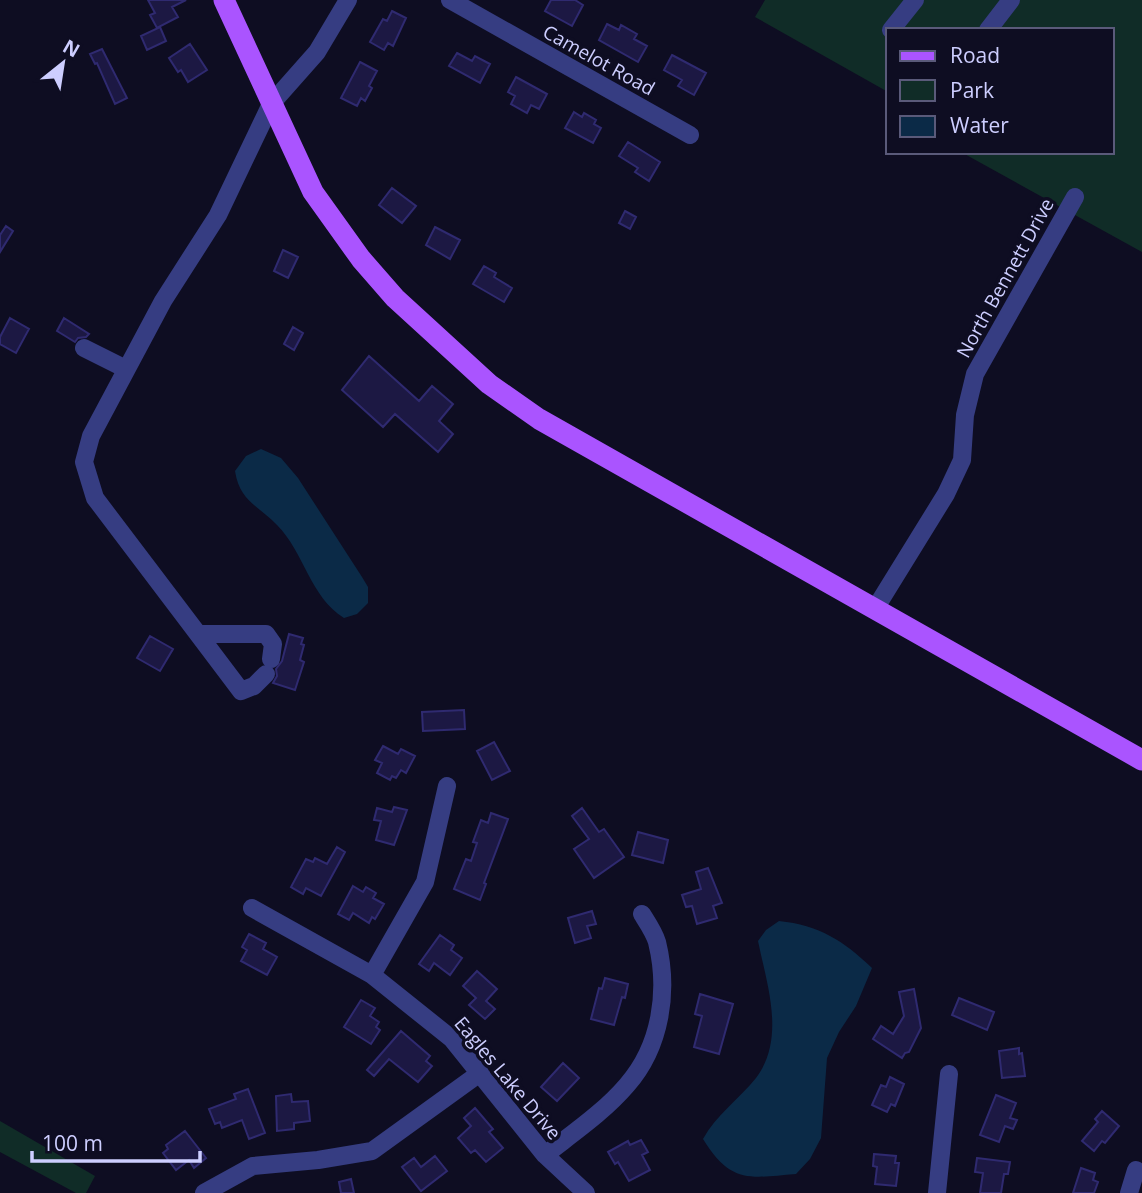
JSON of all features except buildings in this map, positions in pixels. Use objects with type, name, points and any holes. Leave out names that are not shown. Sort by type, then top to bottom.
[{"type":"main road","points":[[224,0],[313,192],[362,259],[395,298],[489,384],[539,419],[1142,760]]},
{"type":"street","points":[[198,635],[266,634],[273,644],[269,666],[254,686],[241,691],[198,635],[95,498],[84,462],[91,436],[163,300],[218,215],[271,104],[317,52],[348,0]]},
{"type":"street","name":"Camelot Road","points":[[450,0],[690,135]]},
{"type":"street","points":[[893,28],[915,0]]},
{"type":"street","points":[[990,28],[1011,0]]},
{"type":"street","name":"North Bennett Drive","points":[[875,609],[946,494],[962,460],[965,415],[975,374],[1075,197]]},
{"type":"street","points":[[84,348],[126,369]]},
{"type":"street","points":[[372,975],[425,882],[447,786]]},
{"type":"street","name":"Eagles Lake Drive","points":[[252,908],[372,975],[452,1039],[545,1155],[586,1193]]},
{"type":"street","points":[[545,1155],[612,1100],[628,1084],[645,1060],[657,1027],[664,989],[656,940],[642,914]]},
{"type":"street","points":[[204,1193],[253,1166],[318,1160],[372,1151],[480,1073]]},
{"type":"street","points":[[937,1193],[949,1074]]},
{"type":"street","points":[[1129,1193],[1136,1170]]},
{"type":"green space","points":[[765,0],[1142,0],[1142,252],[965,154],[1114,154],[1114,28],[886,28],[886,91],[755,17]]},
{"type":"green space","points":[[0,1121],[95,1176],[86,1193],[76,1193],[0,1152]]},
{"type":"water","points":[[261,449],[281,458],[298,478],[368,587],[368,603],[357,614],[344,618],[332,609],[315,586],[286,536],[241,490],[235,471],[246,456]]},
{"type":"water","points":[[779,921],[806,926],[830,936],[872,968],[856,1006],[839,1032],[827,1058],[821,1138],[810,1159],[796,1174],[753,1177],[732,1171],[713,1154],[703,1139],[714,1122],[756,1078],[765,1062],[770,1046],[772,1011],[758,941],[766,930]]}]
